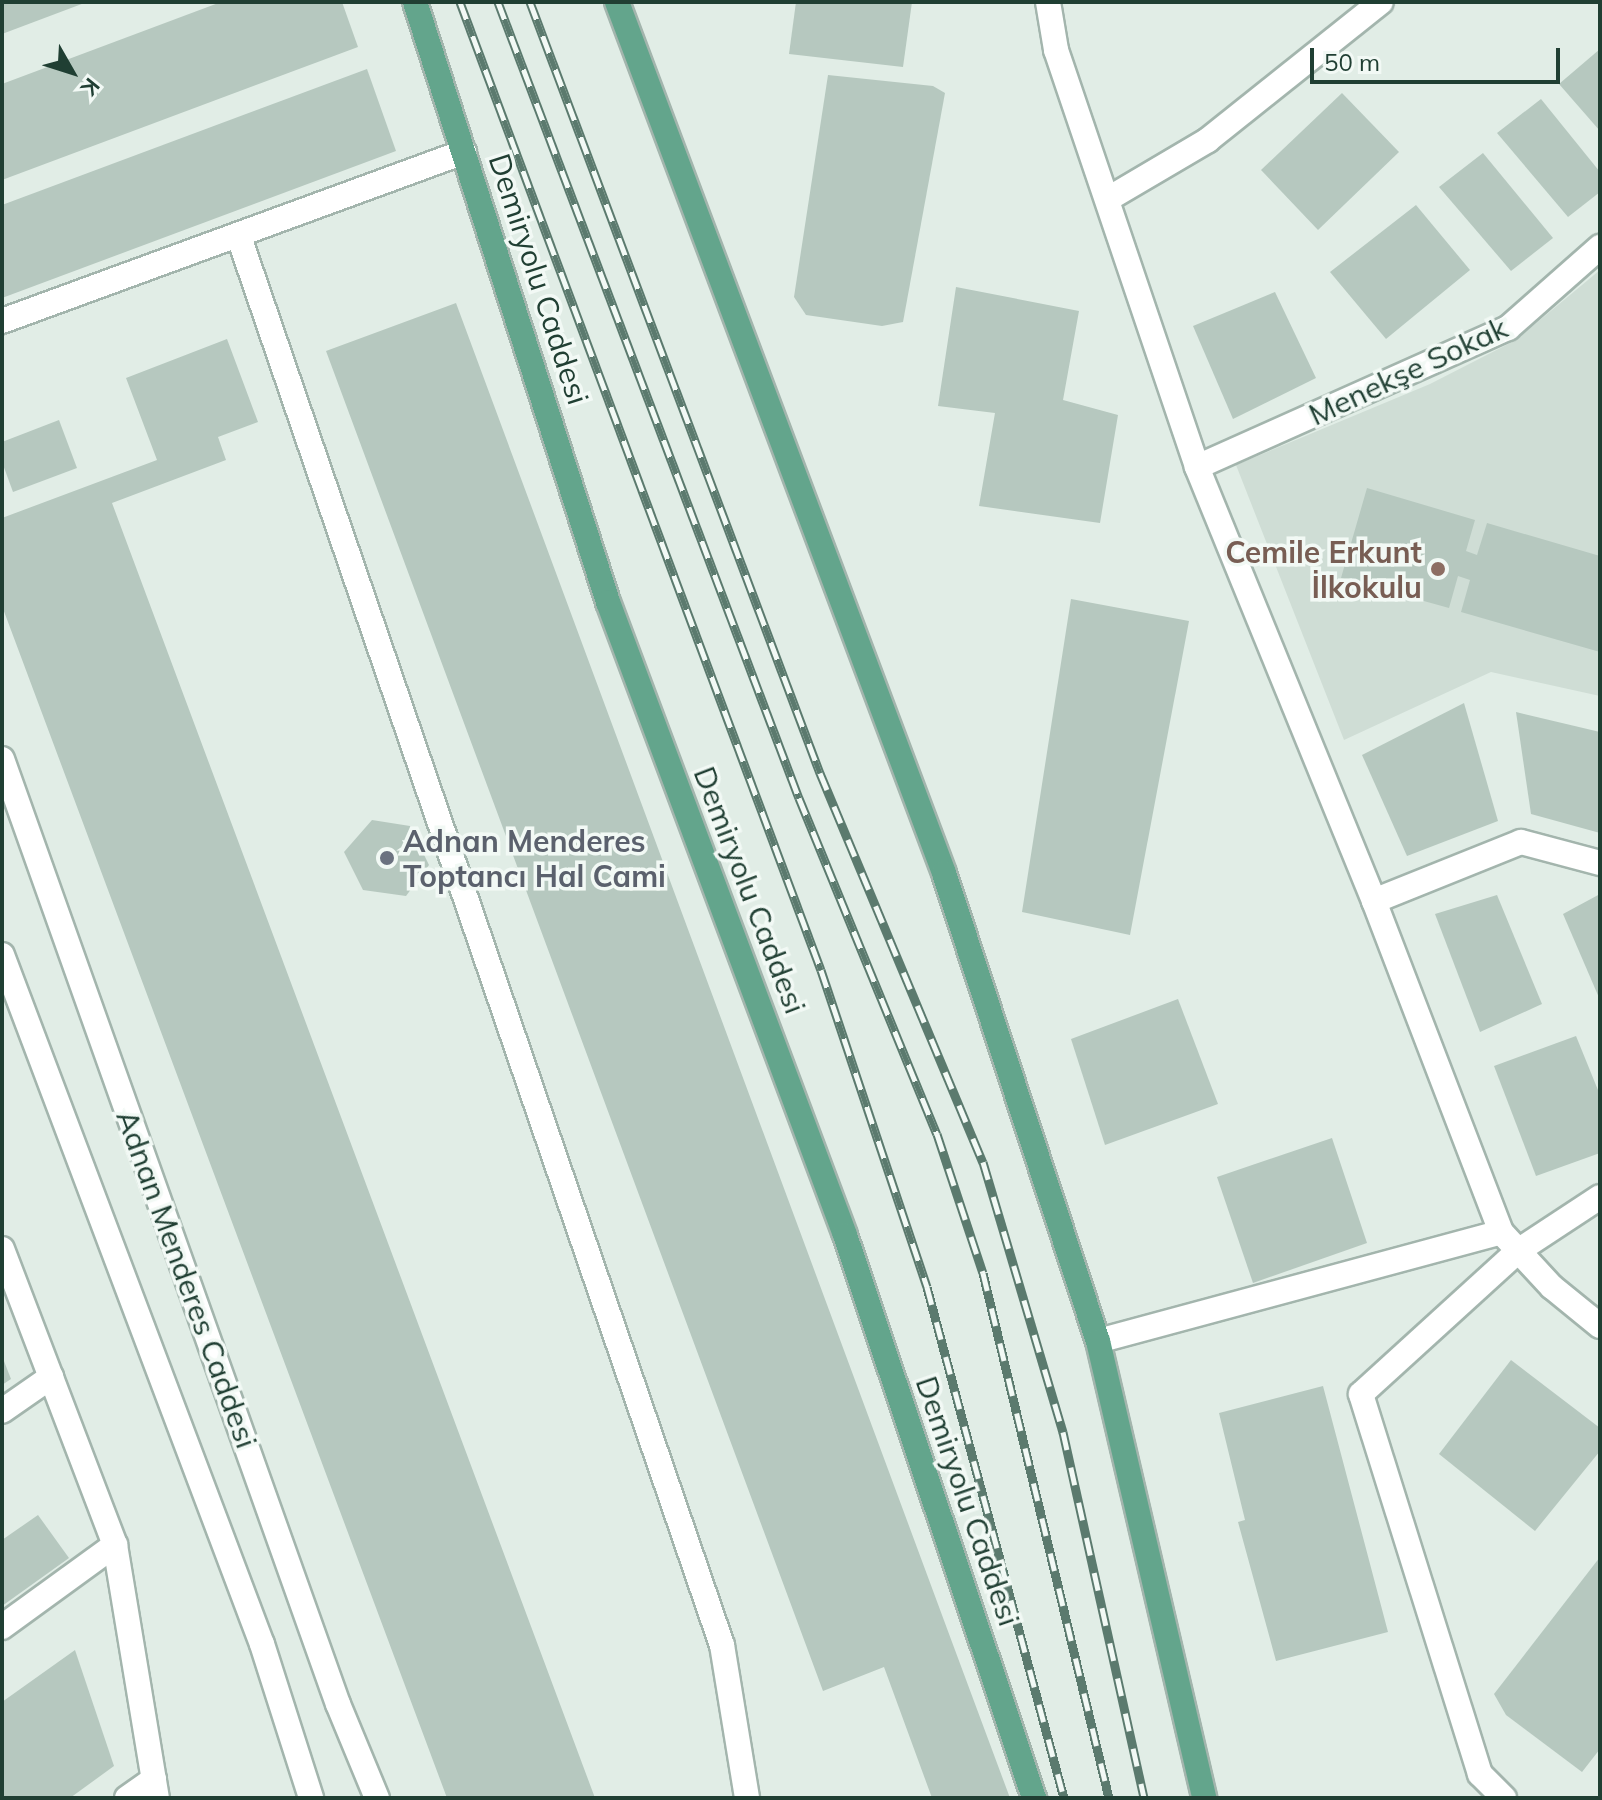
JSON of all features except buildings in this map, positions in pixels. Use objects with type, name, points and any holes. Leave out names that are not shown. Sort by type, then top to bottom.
[{"type":"main road","name":"Demiryolu Caddesi","points":[[415,2],[608,602],[845,1235],[1034,1798]]},
{"type":"main road","points":[[617,2],[944,873],[1098,1341],[1204,1798]]},
{"type":"street","points":[[1048,2],[1056,50],[1197,467],[1374,901],[1501,1232],[1552,1287],[1600,1326]]},
{"type":"street","points":[[1108,199],[1208,140],[1381,2]]},
{"type":"street","points":[[2,321],[239,237],[464,152]]},
{"type":"street","points":[[239,237],[722,1645],[747,1798]]},
{"type":"street","name":"Menekşe Sokak","points":[[1197,467],[1508,328],[1600,247]]},
{"type":"street","name":"Adnan Menderes Caddesi","points":[[2,759],[338,1704],[377,1798]]},
{"type":"street","points":[[1374,901],[1521,842],[1600,863]]},
{"type":"street","name":"Adnan Menderes Caddesi","points":[[2,955],[262,1644],[311,1798]]},
{"type":"street","points":[[1504,1798],[1480,1774],[1361,1394],[1518,1251],[1600,1197]]},
{"type":"street","points":[[1098,1341],[1501,1232]]},
{"type":"street","points":[[2,1249],[115,1545],[156,1789],[127,1798]]},
{"type":"street","points":[[2,1411],[51,1377]]},
{"type":"street","points":[[2,1627],[115,1545]]},
{"type":"shaded area","name":"Cemile Erkunt İlkokulu","points":[[1600,270],[1600,696],[1491,672],[1344,740],[1236,465],[1430,384],[1516,340]]},
{"type":"railway","points":[[460,2],[821,970],[927,1287],[1064,1798]]},
{"type":"railway","points":[[498,2],[799,798],[937,1134],[983,1273],[1109,1798]]},
{"type":"railway","points":[[530,2],[820,773],[983,1162],[1063,1432],[1144,1798]]},
{"type":"place","name":"Cemile Erkunt İlkokulu","points":[[1438,569]]},
{"type":"place","name":"Adnan Menderes Toptancı Hal Cami","points":[[387,858]]}]
